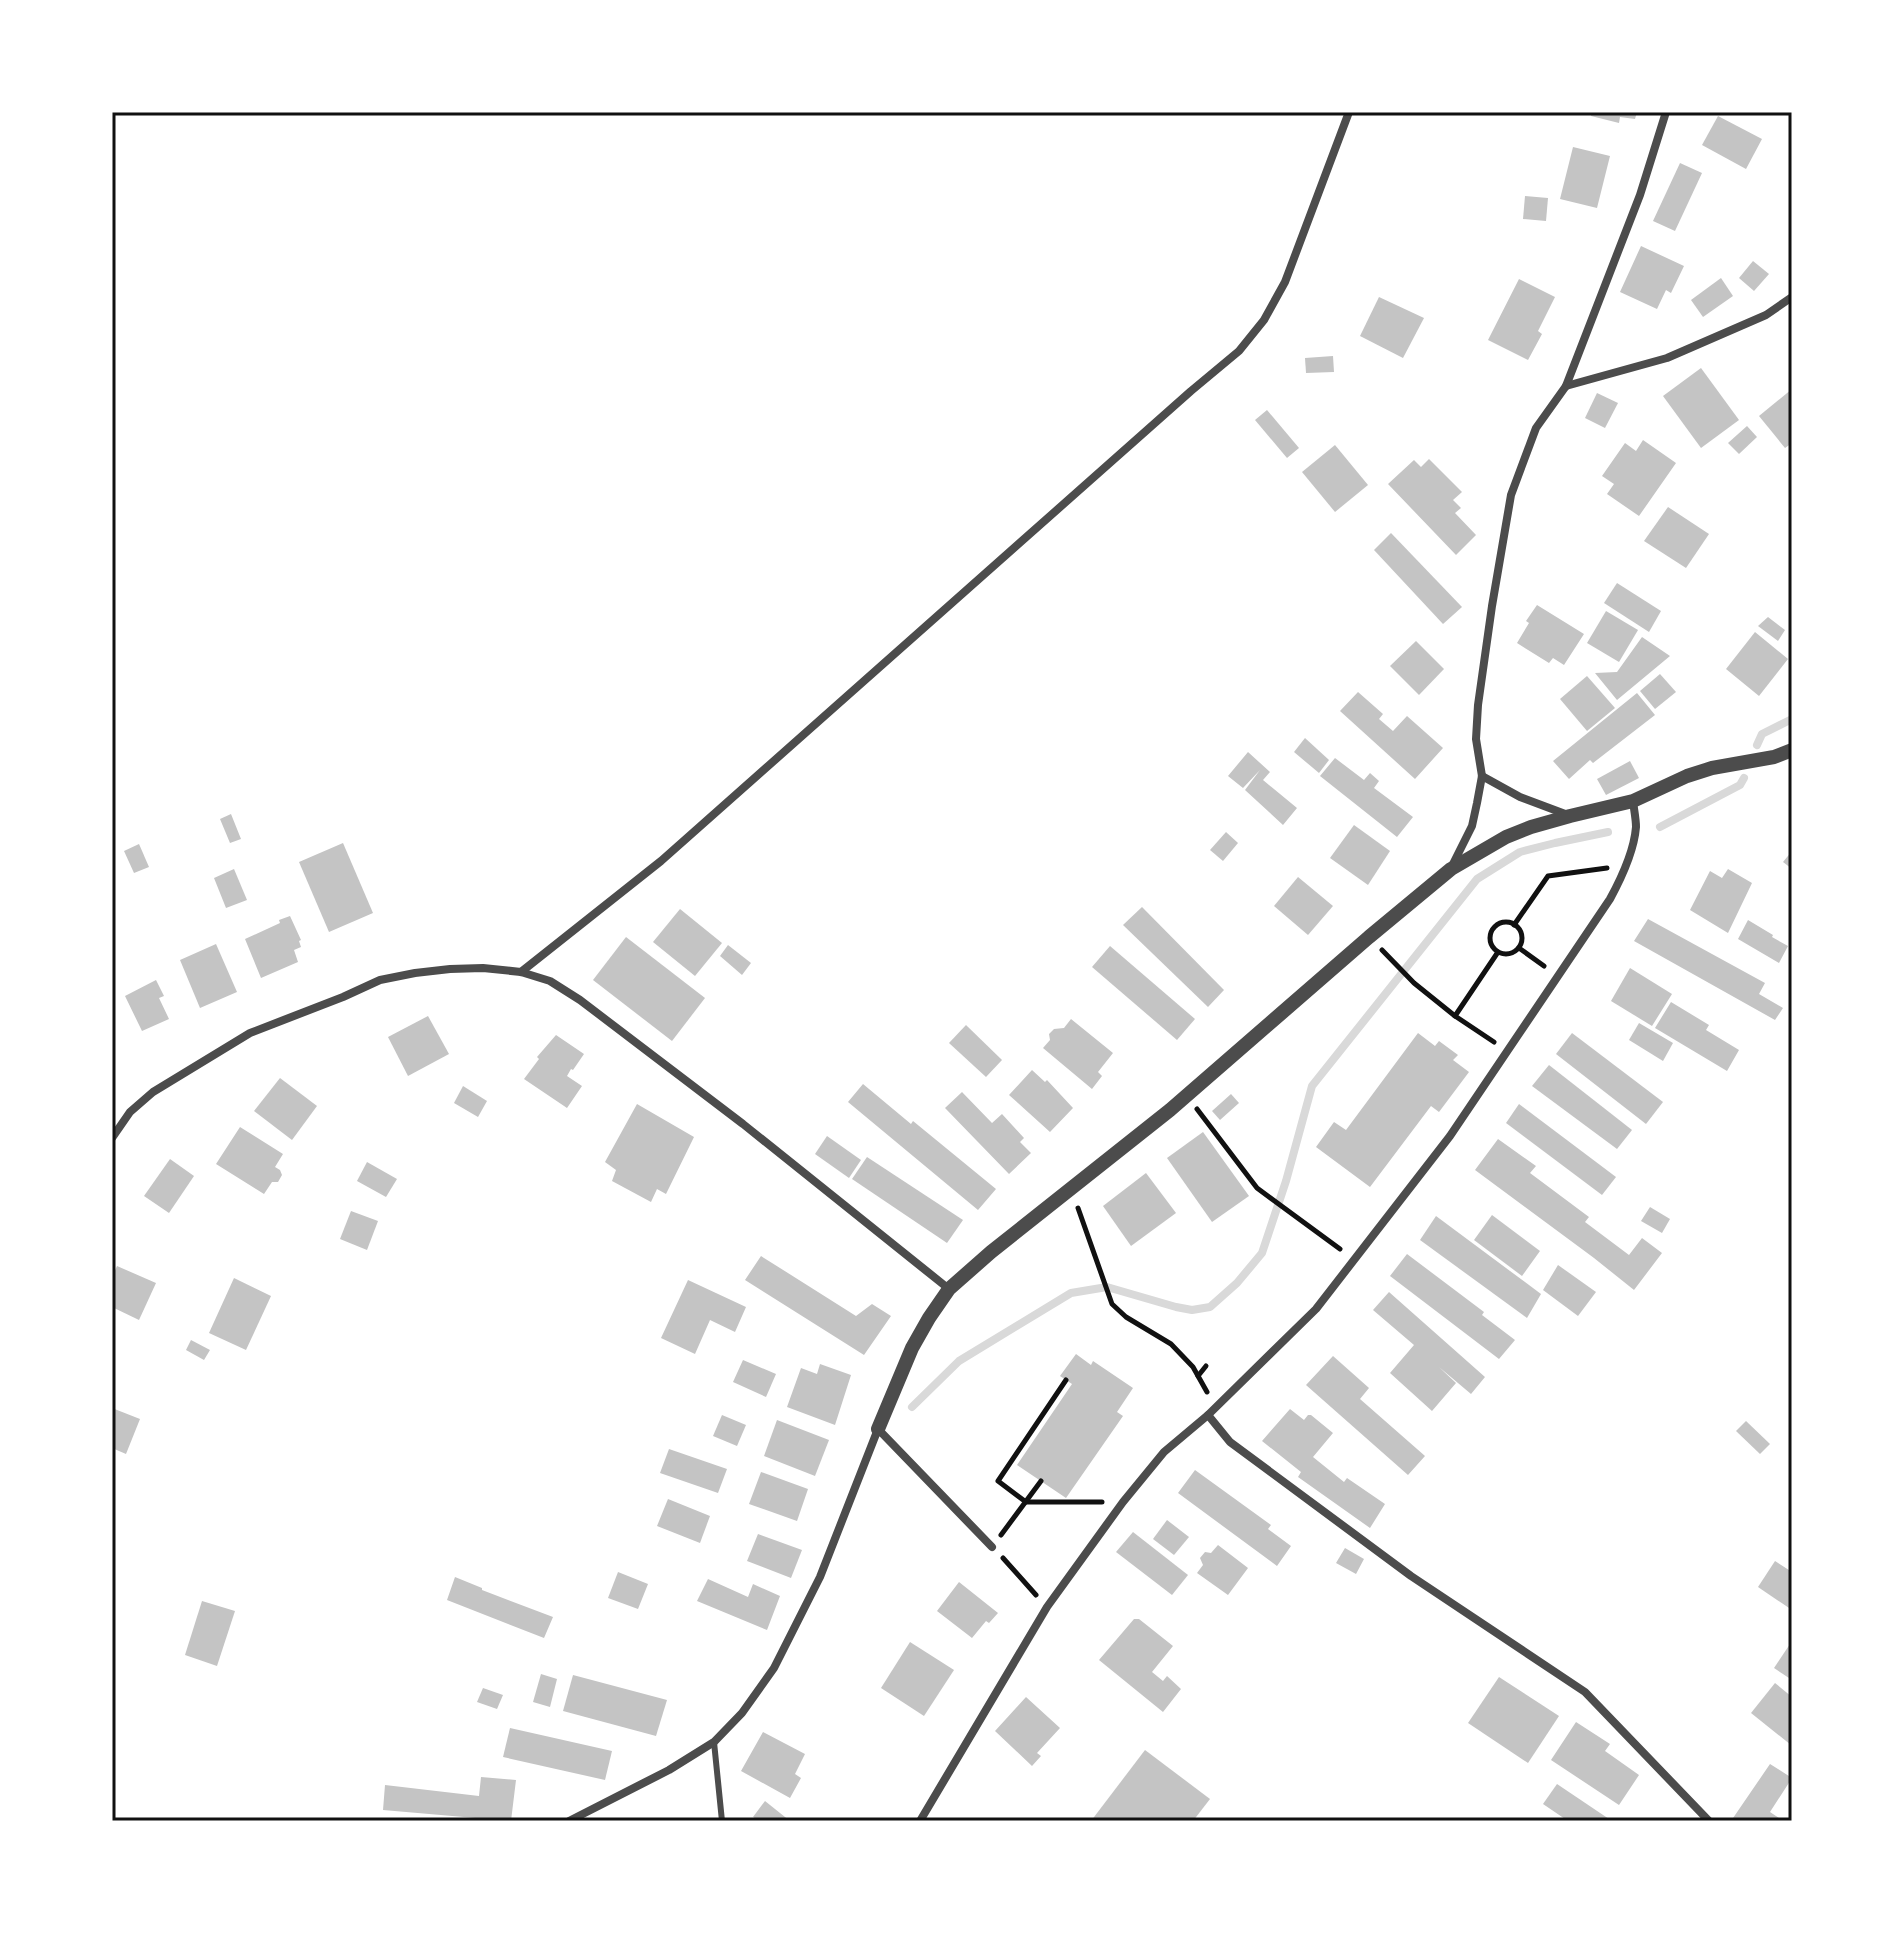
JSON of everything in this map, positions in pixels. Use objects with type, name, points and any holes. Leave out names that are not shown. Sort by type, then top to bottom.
[{"type":"street","points":[[521,972],[661,861],[1239,351],[1264,320],[1285,282],[1349,112]]},
{"type":"street","points":[[1451,869],[1472,826],[1482,776],[1476,739],[1478,705],[1511,495],[1536,428],[1566,386],[1640,195],[1666,112]]},
{"type":"street","points":[[1566,386],[1667,358],[1766,315],[1792,297]]},
{"type":"street","points":[[569,1821],[669,1770],[714,1742],[742,1713],[774,1668],[820,1577],[912,1348],[949,1289],[991,1252],[1186,1096],[1451,869],[1506,837],[1570,816],[1633,801],[1687,776],[1774,757],[1792,750]]},
{"type":"street","points":[[1482,776],[1520,797],[1570,816]]},
{"type":"street","points":[[920,1821],[1047,1607],[1123,1502],[1164,1452],[1220,1404],[1316,1309],[1450,1136],[1610,899],[1632,848],[1636,826],[1633,801]]},
{"type":"street","points":[[113,1135],[130,1112],[153,1092],[250,1033],[380,980],[450,969],[521,972],[550,981],[580,1000],[743,1124],[949,1289]]},
{"type":"street","points":[[1208,1415],[1230,1442],[1411,1576],[1585,1692],[1709,1821]]},
{"type":"street","points":[[878,1429],[992,1547]]},
{"type":"lane","points":[[714,1742],[722,1821]]},
{"type":"path","points":[[1514,925],[1548,876],[1626,866]]},
{"type":"path","points":[[1504,923],[1514,925],[1521,932],[1519,948],[1507,954],[1498,952],[1491,943],[1491,933],[1504,923]]},
{"type":"path","points":[[1519,948],[1558,976]]},
{"type":"path","points":[[1455,1016],[1498,952]]},
{"type":"path","points":[[1398,966],[1455,1016],[1508,1051]]},
{"type":"path","points":[[1186,1096],[1257,1188],[1355,1259]]},
{"type":"path","points":[[1070,1189],[1112,1304],[1126,1317],[1171,1344],[1193,1367],[1205,1391],[1220,1404]]},
{"type":"path","points":[[1295,1229],[1300,1220]]},
{"type":"path","points":[[1198,1376],[1206,1366]]},
{"type":"path","points":[[1066,1380],[998,1481],[1026,1502],[1123,1502]]},
{"type":"path","points":[[1041,1481],[992,1547],[1047,1607]]},
{"type":"building","points":[[1592,112],[1637,112],[1635,119],[1620,117],[1619,123],[1591,116]]},
{"type":"building","points":[[1718,116],[1762,139],[1746,169],[1702,145]]},
{"type":"building","points":[[1573,147],[1610,156],[1597,208],[1560,199]]},
{"type":"building","points":[[1680,163],[1702,173],[1675,231],[1653,221]]},
{"type":"building","points":[[1525,196],[1548,198],[1546,221],[1523,219]]},
{"type":"building","points":[[1641,246],[1684,266],[1671,293],[1666,290],[1657,309],[1620,292]]},
{"type":"building","points":[[1753,261],[1769,274],[1754,291],[1739,278]]},
{"type":"building","points":[[1721,278],[1733,296],[1703,317],[1691,300]]},
{"type":"building","points":[[1519,279],[1555,297],[1538,331],[1542,334],[1528,360],[1488,340]]},
{"type":"building","points":[[1379,297],[1424,318],[1403,358],[1360,336]]},
{"type":"building","points":[[1333,356],[1334,372],[1306,373],[1305,358]]},
{"type":"building","points":[[1701,368],[1739,420],[1701,448],[1663,396]]},
{"type":"building","points":[[1792,389],[1792,443],[1785,448],[1759,416]]},
{"type":"building","points":[[1597,393],[1618,403],[1605,428],[1585,418]]},
{"type":"building","points":[[1267,410],[1299,448],[1287,458],[1255,420]]},
{"type":"building","points":[[1747,426],[1757,437],[1739,454],[1728,443]]},
{"type":"building","points":[[1643,440],[1676,463],[1639,516],[1607,494],[1614,484],[1602,476],[1625,443],[1636,451]]},
{"type":"building","points":[[1335,445],[1368,485],[1335,512],[1302,472]]},
{"type":"building","points":[[1429,459],[1462,492],[1453,500],[1461,508],[1455,513],[1476,535],[1456,555],[1388,484],[1414,460],[1421,467]]},
{"type":"building","points":[[1668,507],[1709,534],[1686,568],[1644,541]]},
{"type":"building","points":[[1391,533],[1462,607],[1443,624],[1374,550]]},
{"type":"building","points":[[1617,583],[1661,611],[1649,632],[1604,603]]},
{"type":"building","points":[[1537,605],[1584,634],[1564,665],[1553,658],[1549,663],[1517,643]]},
{"type":"building","points":[[1606,611],[1638,630],[1619,662],[1587,643]]},
{"type":"building","points":[[1768,617],[1785,630],[1778,641],[1758,626]]},
{"type":"building","points":[[1755,632],[1788,659],[1759,696],[1726,669]]},
{"type":"building","points":[[1642,637],[1670,656],[1617,700],[1595,673],[1617,672]]},
{"type":"building","points":[[1416,641],[1444,669],[1419,695],[1390,666]]},
{"type":"building","points":[[1660,674],[1676,692],[1655,709],[1640,691]]},
{"type":"building","points":[[1587,676],[1615,708],[1587,731],[1560,699]]},
{"type":"building","points":[[1358,692],[1383,714],[1379,719],[1393,731],[1407,716],[1443,748],[1415,779],[1340,711]]},
{"type":"building","points":[[1637,693],[1655,715],[1593,763],[1590,760],[1569,779],[1553,761]]},
{"type":"building","points":[[1305,738],[1329,760],[1319,773],[1294,752]]},
{"type":"building","points":[[1248,752],[1270,772],[1263,780],[1297,808],[1283,825],[1245,790],[1260,770],[1243,788],[1228,776]]},
{"type":"building","points":[[1335,758],[1364,780],[1370,773],[1379,781],[1374,788],[1413,817],[1397,837],[1320,776]]},
{"type":"building","points":[[1630,761],[1639,778],[1606,795],[1597,779]]},
{"type":"building","points":[[231,814],[241,839],[230,843],[220,819]]},
{"type":"building","points":[[1354,825],[1390,851],[1368,885],[1330,858]]},
{"type":"building","points":[[1226,832],[1238,843],[1223,861],[1210,850]]},
{"type":"building","points":[[343,843],[373,913],[329,932],[299,862]]},
{"type":"building","points":[[139,844],[149,867],[134,873],[124,851]]},
{"type":"building","points":[[1792,851],[1792,869],[1783,862]]},
{"type":"building","points":[[234,869],[247,900],[226,908],[214,878]]},
{"type":"building","points":[[1728,869],[1752,883],[1728,933],[1690,910],[1710,871],[1722,878]]},
{"type":"building","points":[[1298,877],[1333,906],[1308,935],[1274,906]]},
{"type":"building","points":[[1142,907],[1224,990],[1208,1007],[1123,925]]},
{"type":"building","points":[[680,909],[722,943],[695,976],[653,942]]},
{"type":"building","points":[[290,916],[301,940],[301,947],[294,950],[298,962],[261,978],[245,939]]},
{"type":"building","points":[[1648,919],[1765,983],[1759,994],[1783,1008],[1775,1020],[1634,941]]},
{"type":"building","points":[[1748,920],[1788,946],[1779,963],[1738,939]]},
{"type":"building","points":[[626,937],[705,998],[672,1041],[593,980]]},
{"type":"building","points":[[216,944],[237,992],[200,1008],[180,960]]},
{"type":"building","points":[[728,945],[751,963],[742,975],[720,956]]},
{"type":"building","points":[[1110,946],[1195,1019],[1177,1040],[1092,967]]},
{"type":"building","points":[[1630,968],[1672,994],[1652,1026],[1611,1001]]},
{"type":"building","points":[[156,980],[164,996],[159,998],[169,1019],[142,1031],[125,996]]},
{"type":"building","points":[[1671,1002],[1709,1025],[1706,1030],[1739,1050],[1727,1071],[1655,1028]]},
{"type":"building","points":[[428,1016],[449,1054],[408,1076],[388,1037]]},
{"type":"building","points":[[1071,1019],[1113,1053],[1098,1072],[1102,1076],[1092,1089],[1043,1048],[1050,1040],[1049,1034],[1054,1029],[1064,1028]]},
{"type":"building","points":[[1639,1023],[1673,1043],[1663,1061],[1629,1040]]},
{"type":"building","points":[[966,1025],[1002,1060],[986,1077],[949,1043]]},
{"type":"building","points":[[1418,1033],[1435,1046],[1439,1041],[1458,1055],[1453,1060],[1469,1072],[1439,1112],[1431,1106],[1370,1187],[1316,1147],[1334,1122],[1346,1130]]},
{"type":"building","points":[[1572,1033],[1663,1102],[1646,1124],[1556,1054]]},
{"type":"building","points":[[556,1035],[584,1054],[567,1076],[582,1086],[567,1108],[524,1079],[539,1059],[537,1057]]},
{"type":"building","points":[[1549,1065],[1632,1130],[1617,1149],[1532,1086]]},
{"type":"building","points":[[1032,1070],[1045,1082],[1047,1080],[1073,1108],[1050,1132],[1009,1095]]},
{"type":"building","points":[[280,1078],[317,1106],[292,1140],[254,1111]]},
{"type":"building","points":[[863,1084],[996,1189],[978,1210],[848,1102]]},
{"type":"building","points":[[463,1086],[487,1101],[478,1117],[454,1103]]},
{"type":"building","points":[[962,1092],[992,1123],[1002,1114],[1024,1138],[1020,1142],[1031,1153],[1009,1174],[945,1108]]},
{"type":"building","points":[[1231,1094],[1239,1103],[1220,1120],[1212,1111]]},
{"type":"building","points":[[637,1104],[694,1137],[666,1194],[657,1189],[651,1202],[612,1181],[616,1170],[605,1162]]},
{"type":"building","points":[[1519,1104],[1616,1177],[1602,1195],[1506,1123]]},
{"type":"building","points":[[240,1127],[283,1154],[275,1167],[282,1175],[278,1182],[272,1182],[264,1194],[216,1164]]},
{"type":"building","points":[[1203,1132],[1249,1196],[1212,1222],[1167,1158]]},
{"type":"building","points":[[827,1136],[861,1160],[849,1178],[815,1154]]},
{"type":"building","points":[[1498,1139],[1536,1166],[1530,1173],[1589,1217],[1585,1222],[1629,1255],[1642,1238],[1662,1253],[1634,1290],[1475,1170]]},
{"type":"building","points":[[867,1157],[963,1220],[947,1243],[852,1179]]},
{"type":"building","points":[[170,1159],[194,1176],[169,1213],[144,1196]]},
{"type":"building","points":[[367,1162],[397,1179],[386,1197],[357,1181]]},
{"type":"building","points":[[1146,1173],[1176,1213],[1131,1246],[1103,1206]]},
{"type":"building","points":[[1650,1207],[1670,1219],[1662,1233],[1641,1221]]},
{"type":"building","points":[[351,1211],[378,1221],[367,1250],[340,1239]]},
{"type":"building","points":[[1492,1215],[1540,1251],[1522,1276],[1474,1240]]},
{"type":"building","points":[[1436,1216],[1541,1294],[1527,1318],[1420,1240]]},
{"type":"building","points":[[1407,1254],[1484,1312],[1482,1315],[1515,1340],[1499,1359],[1390,1276]]},
{"type":"building","points":[[761,1256],[856,1316],[872,1304],[891,1316],[864,1355],[745,1280]]},
{"type":"building","points":[[1558,1265],[1596,1292],[1578,1316],[1543,1290]]},
{"type":"building","points":[[117,1266],[156,1283],[139,1320],[112,1307],[112,1277]]},
{"type":"building","points":[[234,1278],[271,1296],[246,1350],[209,1333]]},
{"type":"building","points":[[688,1280],[746,1307],[735,1332],[710,1320],[695,1354],[661,1338]]},
{"type":"building","points":[[1389,1292],[1485,1377],[1471,1394],[1439,1367],[1456,1383],[1432,1411],[1390,1373],[1414,1345],[1373,1310]]},
{"type":"building","points":[[191,1340],[210,1350],[204,1360],[186,1350]]},
{"type":"building","points":[[1076,1354],[1091,1365],[1093,1361],[1133,1388],[1117,1412],[1123,1416],[1066,1498],[1017,1465],[1072,1384],[1060,1376]]},
{"type":"building","points":[[1333,1356],[1369,1388],[1360,1399],[1425,1456],[1408,1475],[1306,1385]]},
{"type":"building","points":[[743,1360],[776,1374],[766,1397],[733,1382]]},
{"type":"building","points":[[820,1364],[851,1375],[835,1425],[787,1407],[801,1368],[817,1374]]},
{"type":"building","points":[[112,1408],[140,1419],[126,1454],[112,1448]]},
{"type":"building","points":[[1290,1409],[1304,1420],[1311,1415],[1333,1433],[1313,1457],[1344,1482],[1347,1478],[1385,1504],[1370,1528],[1298,1477],[1301,1472],[1262,1441]]},
{"type":"building","points":[[722,1415],[746,1425],[737,1446],[713,1436]]},
{"type":"building","points":[[777,1420],[829,1440],[815,1476],[764,1456]]},
{"type":"building","points":[[1746,1421],[1770,1444],[1760,1454],[1736,1431]]},
{"type":"building","points":[[669,1449],[727,1469],[718,1493],[660,1473]]},
{"type":"building","points":[[1195,1470],[1271,1525],[1268,1529],[1291,1546],[1277,1566],[1178,1493]]},
{"type":"building","points":[[761,1472],[808,1489],[797,1521],[749,1504]]},
{"type":"building","points":[[668,1499],[710,1516],[700,1543],[657,1526]]},
{"type":"building","points":[[1167,1520],[1189,1537],[1174,1555],[1153,1539]]},
{"type":"building","points":[[1133,1532],[1188,1575],[1172,1595],[1116,1552]]},
{"type":"building","points":[[758,1534],[802,1550],[791,1578],[747,1561]]},
{"type":"building","points":[[1218,1545],[1248,1568],[1228,1595],[1197,1573],[1203,1565],[1200,1558]]},
{"type":"building","points":[[1345,1548],[1364,1559],[1356,1574],[1336,1563]]},
{"type":"building","points":[[1775,1561],[1792,1572],[1792,1610],[1758,1587]]},
{"type":"building","points":[[618,1572],[648,1584],[638,1609],[608,1598]]},
{"type":"building","points":[[455,1577],[553,1617],[544,1638],[447,1600]]},
{"type":"building","points":[[708,1579],[748,1597],[753,1584],[780,1596],[767,1630],[697,1601]]},
{"type":"building","points":[[959,1582],[998,1613],[989,1623],[986,1621],[972,1638],[937,1611]]},
{"type":"building","points":[[202,1601],[235,1611],[217,1666],[185,1655]]},
{"type":"building","points":[[1134,1619],[1139,1619],[1173,1646],[1152,1672],[1163,1681],[1167,1676],[1181,1689],[1163,1712],[1099,1660]]},
{"type":"building","points":[[1792,1641],[1792,1680],[1774,1668]]},
{"type":"building","points":[[910,1642],[954,1670],[924,1716],[881,1688]]},
{"type":"building","points":[[541,1674],[557,1679],[550,1707],[533,1702]]},
{"type":"building","points":[[573,1675],[667,1700],[656,1736],[563,1711]]},
{"type":"building","points":[[1499,1677],[1559,1716],[1528,1763],[1468,1723]]},
{"type":"building","points":[[1775,1683],[1792,1697],[1791,1745],[1751,1713]]},
{"type":"building","points":[[483,1688],[503,1695],[497,1709],[477,1702]]},
{"type":"building","points":[[1026,1697],[1060,1728],[1037,1753],[1041,1756],[1032,1766],[995,1731]]},
{"type":"building","points":[[1576,1722],[1610,1744],[1605,1751],[1639,1775],[1619,1805],[1551,1760]]},
{"type":"building","points":[[510,1728],[612,1751],[605,1780],[503,1757]]},
{"type":"building","points":[[763,1732],[805,1754],[795,1774],[801,1778],[790,1798],[741,1771]]},
{"type":"building","points":[[1145,1750],[1210,1799],[1193,1821],[1091,1821]]},
{"type":"building","points":[[1770,1764],[1792,1778],[1770,1812],[1779,1818],[1777,1821],[1731,1821]]},
{"type":"building","points":[[481,1777],[516,1780],[511,1821],[383,1810],[385,1785],[479,1796]]},
{"type":"building","points":[[1557,1784],[1612,1821],[1568,1821],[1543,1804]]},
{"type":"building","points":[[765,1801],[790,1821],[759,1821],[753,1817]]},
{"type":"waterway","points":[[1757,745],[1762,734],[1792,719]]},
{"type":"waterway","points":[[1660,827],[1740,785],[1744,778]]},
{"type":"waterway","points":[[912,1407],[959,1361],[1071,1293],[1107,1287],[1176,1307],[1192,1310],[1210,1307],[1237,1283],[1262,1253],[1312,1086],[1477,879],[1520,852],[1608,832]]}]
